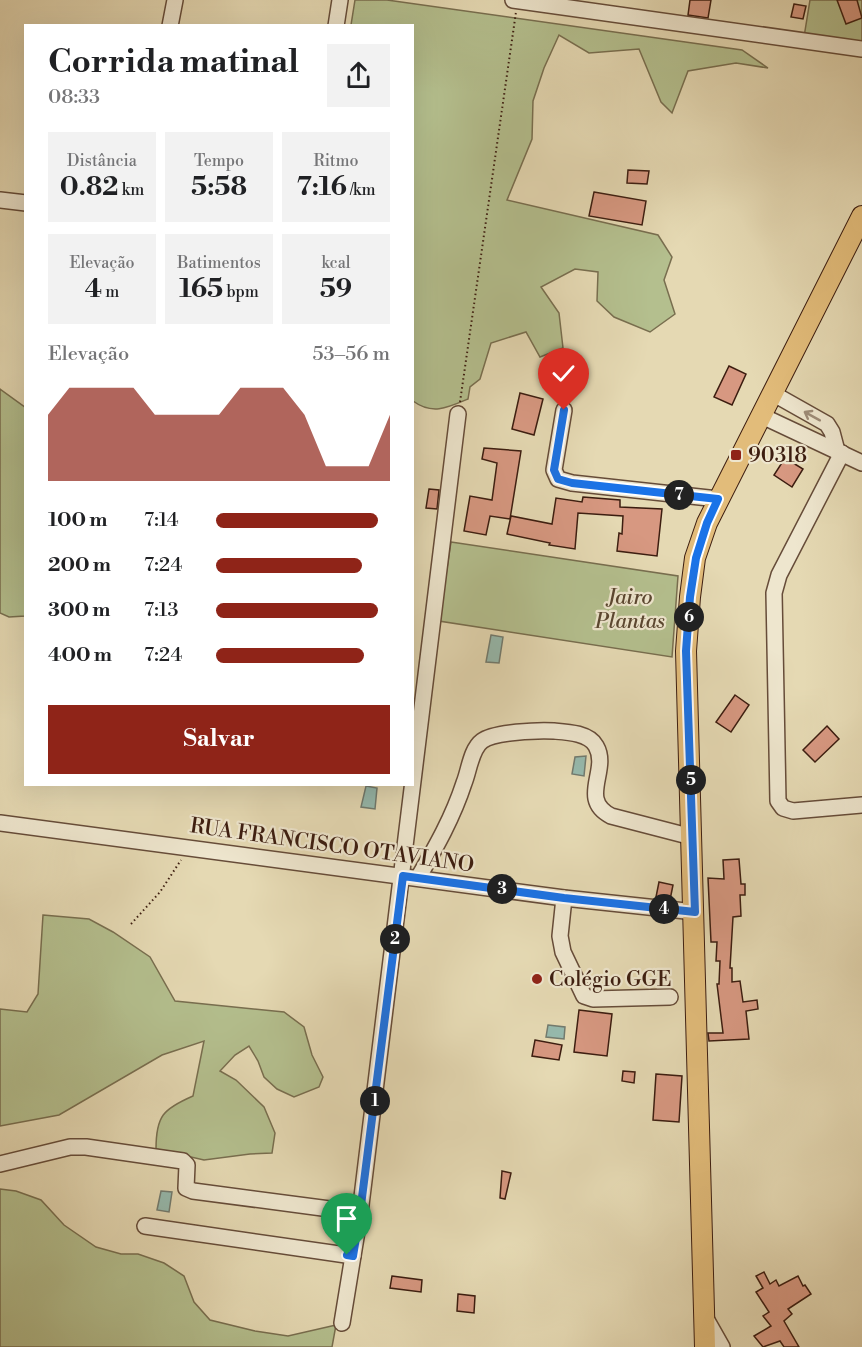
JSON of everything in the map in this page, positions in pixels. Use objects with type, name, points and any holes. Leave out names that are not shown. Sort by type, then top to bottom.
[{"type":"main road","points":[[705,1347],[695,997],[695,912],[686,651],[690,597],[696,558],[707,523],[862,216]]},
{"type":"street","points":[[170,24],[176,0]]},
{"type":"street","points":[[336,24],[340,0]]},
{"type":"street","points":[[513,0],[862,49]]},
{"type":"street","points":[[0,200],[24,203]]},
{"type":"street","points":[[772,393],[827,424],[839,452],[775,584],[773,601],[779,806],[793,811],[862,806]]},
{"type":"street","points":[[564,410],[554,470],[558,479],[572,483],[718,499]]},
{"type":"street","points":[[414,784],[458,414]]},
{"type":"street","points":[[760,415],[862,463]]},
{"type":"street","points":[[418,878],[456,809],[475,749],[482,741],[514,733],[560,731],[590,739],[597,747],[598,754],[596,804],[600,811],[611,816],[692,837]]},
{"type":"street","points":[[342,1323],[360,1213],[414,786]]},
{"type":"street","name":"RUA FRANCISCO OTAVIANO","points":[[0,824],[564,898],[695,912]]},
{"type":"street","points":[[564,898],[560,936],[563,951],[584,996],[593,999],[695,997]]},
{"type":"street","points":[[0,1164],[70,1147],[86,1147],[183,1161],[187,1165],[186,1188],[193,1191],[360,1213]]},
{"type":"street","points":[[145,1226],[353,1256]]},
{"type":"street","points":[[705,1317],[722,1347]]},
{"type":"path","points":[[458,414],[518,1]]},
{"type":"path","points":[[131,924],[160,892],[189,847]]},
{"type":"green space","points":[[355,0],[387,0],[742,50],[768,68],[736,63],[688,71],[672,113],[661,102],[639,49],[589,53],[559,35],[544,68],[533,101],[532,139],[507,200],[658,235],[672,257],[664,280],[675,314],[650,332],[614,317],[597,301],[598,272],[575,269],[541,287],[559,313],[563,348],[540,357],[526,332],[491,343],[480,379],[470,387],[468,399],[440,409],[427,408],[414,402],[414,24],[351,24]]},
{"type":"green space","points":[[810,0],[862,0],[862,44],[804,37]]},
{"type":"green space","points":[[0,389],[24,407],[24,616],[9,617],[0,613]]},
{"type":"green space","name":"Jairo Plantas","points":[[451,542],[678,576],[672,657],[439,621]]},
{"type":"green space","points":[[43,915],[89,919],[113,932],[150,957],[175,1001],[284,1012],[304,1027],[312,1055],[323,1077],[319,1087],[294,1097],[277,1089],[264,1077],[249,1046],[235,1055],[220,1071],[236,1080],[264,1107],[275,1133],[272,1153],[204,1160],[156,1149],[156,1138],[163,1115],[175,1105],[193,1096],[204,1041],[162,1055],[59,1115],[0,1126],[0,1009],[27,1012],[38,994]]},
{"type":"green space","points":[[0,1189],[16,1191],[41,1200],[64,1225],[96,1247],[121,1254],[138,1254],[164,1263],[184,1276],[194,1302],[210,1320],[288,1336],[336,1325],[332,1347],[0,1347]]},
{"type":"water","points":[[491,635],[503,637],[499,663],[486,662]]},
{"type":"water","points":[[586,756],[584,776],[572,774],[575,757]]},
{"type":"water","points":[[366,786],[377,788],[375,809],[361,807]]},
{"type":"water","points":[[548,1025],[565,1027],[564,1039],[546,1037]]},
{"type":"water","points":[[161,1191],[172,1192],[169,1212],[157,1210]]},
{"type":"building","points":[[690,0],[711,0],[708,18],[688,15]]},
{"type":"building","points":[[837,0],[857,0],[862,18],[846,24]]},
{"type":"building","points":[[794,4],[806,6],[803,19],[791,17]]},
{"type":"building","points":[[628,170],[649,171],[647,184],[627,183]]},
{"type":"building","points":[[594,192],[646,201],[642,225],[589,216]]},
{"type":"building","points":[[729,366],[746,374],[732,405],[714,397]]},
{"type":"building","points":[[520,393],[543,399],[534,435],[512,429]]},
{"type":"building","points":[[484,448],[521,451],[510,519],[490,516],[486,535],[464,531],[470,496],[492,500],[497,463],[482,459]]},
{"type":"building","points":[[785,458],[803,469],[792,487],[774,475]]},
{"type":"building","points":[[429,489],[439,490],[437,509],[426,508]]},
{"type":"building","points":[[583,497],[620,500],[620,507],[662,509],[657,556],[617,551],[619,533],[622,534],[623,516],[578,513],[575,549],[507,534],[511,516],[552,524],[556,498],[582,502]]},
{"type":"building","points":[[735,695],[749,705],[731,732],[716,722]]},
{"type":"building","points":[[827,726],[839,739],[815,762],[803,750]]},
{"type":"building","points":[[739,859],[741,884],[745,884],[745,895],[740,895],[741,916],[733,917],[730,968],[732,968],[732,982],[740,981],[743,1002],[757,1000],[758,1009],[746,1011],[749,1039],[709,1041],[708,1033],[723,1033],[717,984],[719,984],[720,961],[716,961],[717,942],[711,942],[708,878],[724,879],[723,860]]},
{"type":"building","points":[[659,882],[673,885],[670,900],[656,897]]},
{"type":"building","points":[[579,1010],[612,1014],[607,1056],[574,1052]]},
{"type":"building","points":[[535,1040],[562,1045],[559,1060],[532,1056]]},
{"type":"building","points":[[623,1071],[635,1072],[634,1083],[622,1081]]},
{"type":"building","points":[[656,1074],[682,1076],[679,1122],[653,1120]]},
{"type":"building","points":[[502,1171],[511,1173],[505,1199],[500,1198]]},
{"type":"building","points":[[764,1272],[770,1284],[776,1280],[779,1286],[798,1276],[803,1286],[805,1285],[811,1294],[788,1309],[792,1314],[784,1321],[799,1347],[784,1347],[780,1341],[763,1347],[754,1336],[771,1326],[763,1316],[769,1312],[756,1292],[763,1288],[756,1276]]},
{"type":"building","points":[[392,1276],[422,1280],[421,1292],[390,1288]]},
{"type":"building","points":[[458,1294],[475,1296],[474,1313],[457,1311]]},
{"type":"place","name":"90318","points":[[736,455]]},
{"type":"place","name":"Colégio GGE","points":[[537,979]]},
{"type":"route","points":[[347,1255],[353,1256],[360,1213],[403,876],[564,898],[695,912],[686,651],[696,558],[707,523],[718,499],[572,483],[558,479],[554,470],[564,410]]}]
